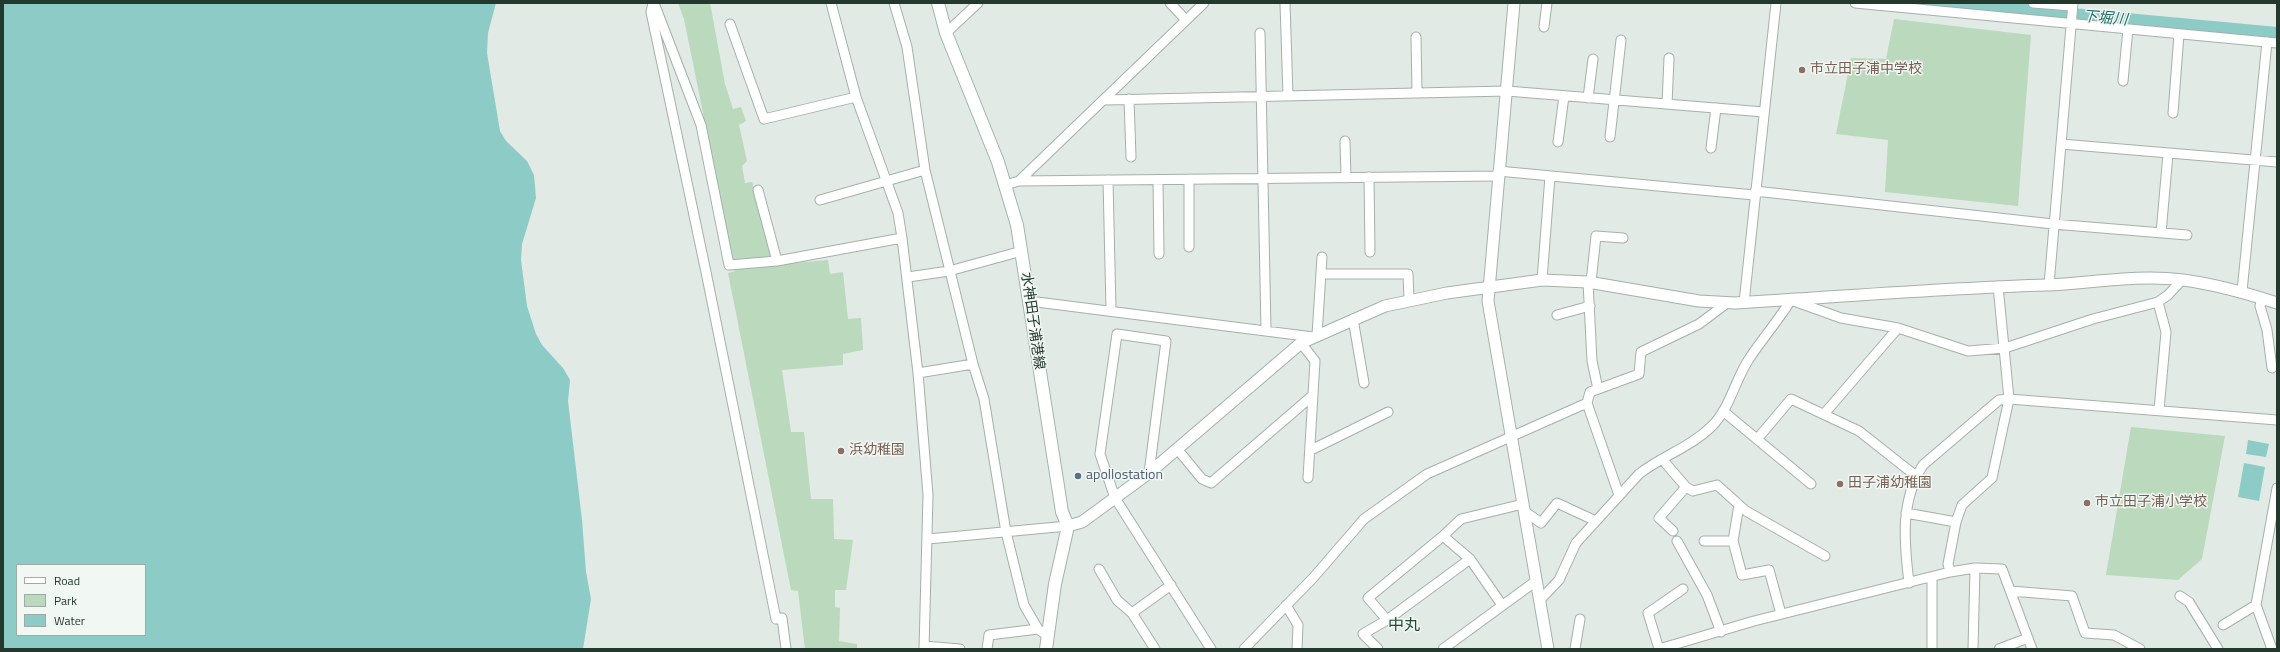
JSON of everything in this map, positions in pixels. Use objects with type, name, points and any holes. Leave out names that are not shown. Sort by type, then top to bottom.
[{"type":"main road","name":"水神田子浦港線","points":[[938,3],[946,33],[1005,185],[1022,250],[1062,512],[1068,526]]},
{"type":"main road","points":[[1046,649],[1043,633],[1068,526]]},
{"type":"street","points":[[654,3],[702,125],[728,265],[777,261],[902,238]]},
{"type":"street","points":[[654,3],[651,12],[774,611],[776,619],[782,618],[786,649]]},
{"type":"street","points":[[830,3],[856,97],[898,213],[908,277],[928,495],[924,648],[960,649]]},
{"type":"street","points":[[894,3],[907,47],[925,170],[972,364],[984,399],[1006,532],[1024,605],[1043,633]]},
{"type":"street","points":[[946,33],[978,3]]},
{"type":"street","points":[[1170,3],[1186,20]]},
{"type":"street","points":[[1019,181],[1204,3]]},
{"type":"street","points":[[1285,3],[1288,96]]},
{"type":"street","points":[[1514,3],[1488,301],[1548,649]]},
{"type":"street","points":[[1544,27],[1547,3]]},
{"type":"street","points":[[1744,303],[1754,193],[1776,3]]},
{"type":"street","points":[[1855,3],[2071,22],[2277,43]]},
{"type":"street","points":[[2033,3],[2073,6],[2053,224],[2049,285]]},
{"type":"street","points":[[730,24],[764,118],[856,97]]},
{"type":"street","points":[[2123,81],[2128,29]]},
{"type":"street","points":[[1260,33],[1266,330]]},
{"type":"street","points":[[2173,113],[2179,34]]},
{"type":"street","points":[[1416,37],[1417,93]]},
{"type":"street","points":[[1610,137],[1621,40]]},
{"type":"street","points":[[2242,291],[2267,42]]},
{"type":"street","points":[[1667,104],[1669,58]]},
{"type":"street","points":[[1588,98],[1593,59]]},
{"type":"street","points":[[1104,100],[1507,91],[1764,112]]},
{"type":"street","points":[[1558,142],[1564,96]]},
{"type":"street","points":[[1129,99],[1131,157]]},
{"type":"street","points":[[1711,148],[1716,108]]},
{"type":"street","points":[[1345,141],[1346,178]]},
{"type":"street","points":[[2061,144],[2277,162]]},
{"type":"street","points":[[2161,233],[2168,154]]},
{"type":"street","points":[[820,200],[925,170]]},
{"type":"street","points":[[1005,185],[1019,181],[1346,178],[1498,173],[1754,193],[2053,224],[2187,235]]},
{"type":"street","points":[[1542,280],[1550,176]]},
{"type":"street","points":[[1369,177],[1370,252]]},
{"type":"street","points":[[1189,179],[1189,247]]},
{"type":"street","points":[[1108,180],[1111,310]]},
{"type":"street","points":[[1158,180],[1159,254]]},
{"type":"street","points":[[758,190],[777,261]]},
{"type":"street","points":[[1598,389],[1592,361],[1590,306],[1590,282],[1596,236],[1623,238]]},
{"type":"street","points":[[908,277],[949,271],[1022,250]]},
{"type":"street","points":[[1315,336],[1322,257]]},
{"type":"street","points":[[1321,274],[1408,274],[1409,300]]},
{"type":"street","points":[[928,539],[1068,526],[1082,522],[1178,450],[1301,343],[1354,319],[1409,300],[1447,293],[1488,289],[1542,280],[1590,282],[1699,301],[1744,303],[1998,286],[2049,285],[2152,279],[2182,280],[2242,291],[2277,303]]},
{"type":"street","points":[[1791,300],[1841,318],[1898,328],[1968,351],[2005,348],[2093,319],[2158,302],[2168,295],[2182,280]]},
{"type":"street","points":[[1950,572],[1948,564],[1956,522],[1962,505],[1992,478],[2009,398],[1998,286]]},
{"type":"street","points":[[2262,298],[2260,306],[2267,330],[2272,368]]},
{"type":"street","points":[[1029,300],[1315,336]]},
{"type":"street","points":[[1539,601],[1559,580],[1576,543],[1639,474],[1684,448],[1713,425],[1723,411],[1748,360],[1775,326],[1791,300]]},
{"type":"street","points":[[2158,302],[2166,332],[2159,410]]},
{"type":"street","points":[[1619,495],[1587,403],[1590,392],[1639,374],[1641,352],[1699,324],[1726,303]]},
{"type":"street","points":[[1557,315],[1590,306]]},
{"type":"street","points":[[1354,319],[1364,383]]},
{"type":"street","points":[[1824,414],[1898,328]]},
{"type":"street","points":[[1149,473],[1166,341],[1117,334],[1100,454],[1115,498],[1211,649]]},
{"type":"street","points":[[1301,343],[1315,361],[1312,396],[1311,450],[1308,478]]},
{"type":"street","points":[[918,374],[972,364]]},
{"type":"street","points":[[1178,450],[1202,479],[1211,483],[1312,396]]},
{"type":"street","points":[[1909,583],[1904,545],[1906,513],[1908,497],[1916,476],[1923,465],[1999,400],[2009,398],[2277,420]]},
{"type":"street","points":[[1758,438],[1791,399],[1858,431],[1916,476]]},
{"type":"street","points":[[1244,649],[1364,519],[1427,474],[1587,403]]},
{"type":"street","points":[[1723,411],[1758,438],[1811,484]]},
{"type":"street","points":[[1311,450],[1388,412]]},
{"type":"street","points":[[1662,460],[1686,487],[1692,491],[1717,485],[1746,511],[1825,556]]},
{"type":"street","points":[[1673,531],[1659,518],[1686,487]]},
{"type":"street","points":[[2272,649],[2256,605],[2277,488]]},
{"type":"street","points":[[1523,507],[1541,523],[1557,502],[1596,521]]},
{"type":"street","points":[[1739,505],[1733,541],[1742,575],[1769,570],[1781,614]]},
{"type":"street","points":[[1387,620],[1368,598],[1461,520],[1523,507]]},
{"type":"street","points":[[1906,513],[1956,522]]},
{"type":"street","points":[[1442,536],[1470,559],[1502,605]]},
{"type":"street","points":[[1677,541],[1708,595],[1721,632]]},
{"type":"street","points":[[1704,541],[1733,541]]},
{"type":"street","points":[[1378,649],[1363,634],[1387,620],[1470,559]]},
{"type":"street","points":[[1973,649],[1974,568]]},
{"type":"street","points":[[1683,589],[1648,613],[1659,649],[1781,614],[1950,572],[1974,568],[2002,569],[2032,649]]},
{"type":"street","points":[[1099,569],[1117,600],[1132,613],[1155,649]]},
{"type":"street","points":[[1932,577],[1932,649]]},
{"type":"street","points":[[1443,649],[1536,580]]},
{"type":"street","points":[[1132,613],[1171,585]]},
{"type":"street","points":[[2011,590],[2072,596],[2085,633],[2114,635],[2140,649]]},
{"type":"street","points":[[2180,596],[2189,602],[2218,649]]},
{"type":"street","points":[[1286,605],[1298,625],[1297,649]]},
{"type":"street","points":[[2223,624],[2256,605]]},
{"type":"street","points":[[1575,649],[1580,619]]},
{"type":"street","points":[[987,649],[989,635],[1043,633]]},
{"type":"street","points":[[1999,649],[2028,638]]},
{"type":"green space","points":[[678,3],[710,3],[725,84],[733,109],[741,107],[746,121],[739,125],[747,161],[742,166],[745,183],[752,182],[774,265],[828,260],[830,274],[843,272],[848,319],[861,318],[863,350],[843,354],[843,365],[782,370],[791,432],[804,432],[811,499],[833,499],[834,539],[853,540],[846,590],[835,590],[835,607],[840,608],[839,641],[857,644],[857,649],[805,649],[798,591],[791,590],[728,273],[735,271],[684,19]]},
{"type":"green space","points":[[1894,19],[2031,35],[2018,206],[1885,192],[1888,140],[1836,134],[1851,58],[1886,59]]},
{"type":"green space","points":[[2131,427],[2225,436],[2202,559],[2178,580],[2106,575]]},
{"type":"water","points":[[3,3],[496,3],[488,33],[487,53],[500,131],[506,141],[527,161],[534,175],[536,198],[522,244],[521,260],[527,306],[536,334],[542,345],[563,368],[570,380],[568,401],[582,520],[586,572],[591,599],[583,649],[3,649]]},
{"type":"water","points":[[2248,440],[2269,444],[2266,457],[2246,454]]},
{"type":"water","points":[[2244,463],[2265,467],[2259,501],[2238,497]]},
{"type":"waterway","name":"下堀川","points":[[1933,3],[2277,35]]},
{"type":"place","name":"市立田子浦中学校","points":[[1802,70]]},
{"type":"place","name":"浜幼稚園","points":[[841,451]]},
{"type":"place","name":"apollostation","points":[[1078,476]]},
{"type":"place","name":"田子浦幼稚園","points":[[1840,484]]},
{"type":"place","name":"市立田子浦小学校","points":[[2087,503]]},
{"type":"district","name":"中丸","points":[[1404,626]]}]
